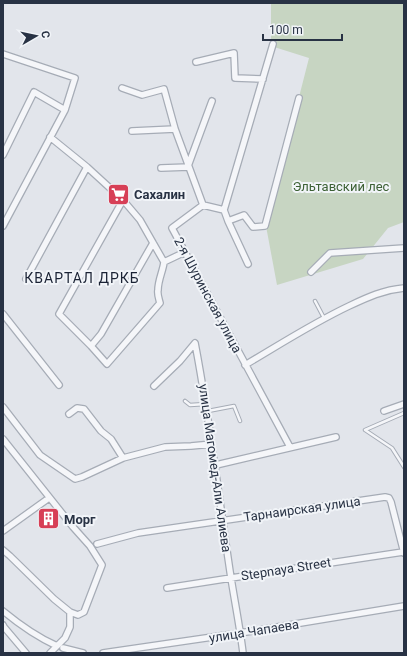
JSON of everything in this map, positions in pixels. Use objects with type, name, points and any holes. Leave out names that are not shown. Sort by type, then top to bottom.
[{"type":"street","points":[[248,264],[224,210],[273,44]]},
{"type":"street","points":[[196,62],[234,53],[235,78],[263,79]]},
{"type":"street","points":[[3,54],[75,78],[65,110],[3,226]]},
{"type":"street","points":[[122,88],[142,95],[164,89],[175,129],[203,204],[224,210]]},
{"type":"street","points":[[3,155],[34,92],[65,110]]},
{"type":"street","points":[[228,221],[244,215],[253,227],[266,226],[299,98]]},
{"type":"street","points":[[189,166],[212,100]]},
{"type":"street","points":[[132,131],[175,129]]},
{"type":"street","points":[[50,137],[87,167],[123,200],[140,220],[164,262],[157,292],[160,303],[107,364],[59,314],[123,200]]},
{"type":"street","points":[[161,168],[189,166]]},
{"type":"street","points":[[26,279],[87,167]]},
{"type":"street","name":"2-я Шуринская улица","points":[[203,204],[172,228],[290,447]]},
{"type":"street","points":[[91,346],[101,334],[153,243]]},
{"type":"street","points":[[311,272],[330,253],[404,248]]},
{"type":"street","points":[[164,262],[185,252]]},
{"type":"street","points":[[245,365],[324,318],[375,294],[392,289],[404,288]]},
{"type":"street","points":[[3,314],[59,385]]},
{"type":"street","name":"улица Магомед-Али Алиева","points":[[154,386],[180,361],[195,343],[216,465],[231,578],[243,653]]},
{"type":"street","points":[[384,411],[404,404]]},
{"type":"street","points":[[3,407],[40,455],[75,479],[82,478],[123,458],[165,447],[212,444]]},
{"type":"street","points":[[69,414],[77,408],[84,409],[101,431],[111,439],[123,458]]},
{"type":"street","points":[[216,465],[336,437]]},
{"type":"street","points":[[3,550],[54,599],[70,612],[78,615],[84,612],[102,565],[90,546],[72,527],[5,442]]},
{"type":"street","name":"Тарнаирская улица","points":[[97,544],[138,533],[384,497],[389,498],[392,502],[404,552]]},
{"type":"street","points":[[3,531],[49,498]]},
{"type":"street","name":"Stepnaya Street","points":[[167,588],[404,552]]},
{"type":"street","name":"улица Чапаева","points":[[103,653],[240,634],[404,606]]},
{"type":"street","points":[[3,612],[42,639],[60,647],[83,653]]},
{"type":"street","points":[[50,653],[60,647],[65,638],[70,627],[70,612]]},
{"type":"street","points":[[3,625],[26,653]]},
{"type":"lane","points":[[315,301],[324,318]]},
{"type":"lane","points":[[185,401],[190,405],[206,404]]},
{"type":"lane","points":[[207,412],[234,406],[240,421]]},
{"type":"lane","points":[[404,413],[365,430],[392,448],[404,467]]},
{"type":"green space","name":"Эльтавский лес","points":[[271,3],[404,3],[404,222],[388,228],[363,259],[277,285],[266,226],[309,58],[271,46]]},
{"type":"place","name":"Сахалин","points":[[119,194]]},
{"type":"place","name":"Морг","points":[[48,519]]},
{"type":"district","name":"КВАРТАЛ ДРКБ","points":[[82,278]]}]
